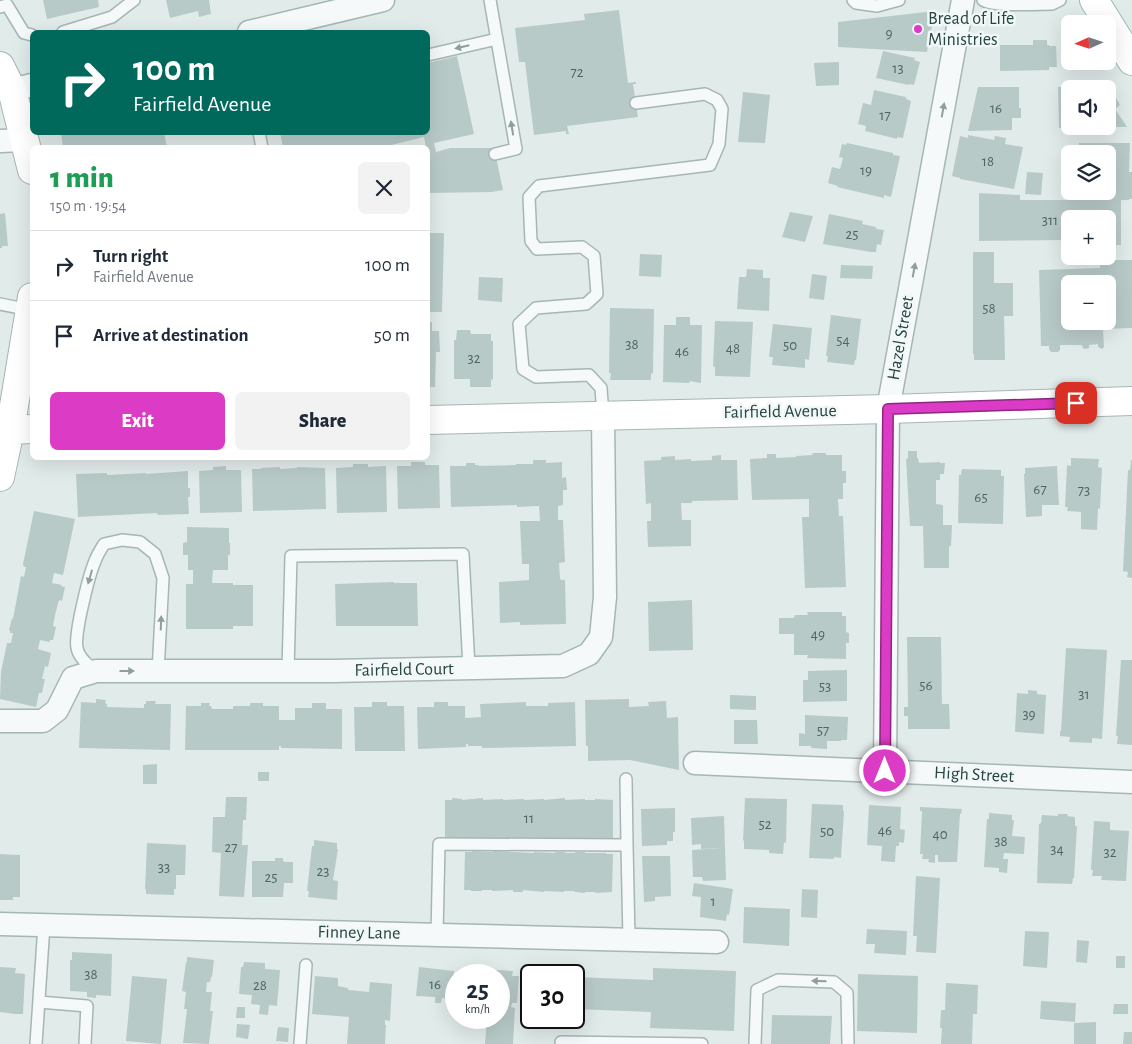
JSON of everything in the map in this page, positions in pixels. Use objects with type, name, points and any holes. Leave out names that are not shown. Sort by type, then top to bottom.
[{"type":"street","points":[[256,30],[318,12],[383,0]]},
{"type":"street","name":"Hazel Street","points":[[885,771],[888,409],[963,0]]},
{"type":"street","points":[[1094,0],[1132,61]]},
{"type":"street","points":[[15,81],[12,140],[30,167]]},
{"type":"street","points":[[0,477],[21,430],[30,316]]},
{"type":"street","name":"Fairfield Avenue","points":[[430,420],[1132,402]]},
{"type":"street","name":"Fairfield Court","points":[[0,721],[43,722],[57,710],[73,678],[96,671],[288,671],[564,666],[589,654],[601,637],[605,597],[603,416]]},
{"type":"street","name":"High Street","points":[[695,763],[1132,782]]},
{"type":"street","name":"Finney Lane","points":[[0,924],[717,942]]},
{"type":"lane","points":[[70,30],[112,18],[134,0]]},
{"type":"lane","points":[[490,0],[516,149],[495,154]]},
{"type":"lane","points":[[853,0],[856,4],[877,6],[899,0]]},
{"type":"lane","points":[[983,0],[995,4],[1052,4],[1060,0]]},
{"type":"lane","points":[[0,7],[7,5],[24,34],[30,35]]},
{"type":"lane","points":[[430,54],[497,39]]},
{"type":"lane","points":[[603,416],[601,388],[589,375],[536,377],[523,368],[519,324],[536,308],[586,304],[597,294],[594,256],[582,248],[537,249],[531,241],[529,197],[539,186],[710,165],[720,144],[722,109],[717,100],[705,94],[636,103]]},
{"type":"lane","points":[[0,304],[30,303]]},
{"type":"lane","points":[[96,671],[84,662],[77,648],[77,632],[95,560],[104,544],[122,540],[140,542],[156,554],[163,578],[158,672]]},
{"type":"lane","points":[[288,671],[291,556],[463,554],[469,668]]},
{"type":"lane","points":[[626,779],[629,940]]},
{"type":"lane","points":[[437,935],[439,844],[628,846]]},
{"type":"lane","points":[[36,1044],[44,925]]},
{"type":"lane","points":[[300,1044],[306,965]]},
{"type":"lane","points":[[755,1044],[757,990],[778,980],[834,982],[847,993],[848,1044]]},
{"type":"lane","points":[[38,1002],[87,1006],[85,1044]]},
{"type":"lane","points":[[561,1042],[702,1044]]},
{"type":"building","points":[[43,0],[98,0],[99,7],[47,19]]},
{"type":"building","points":[[166,0],[209,0],[211,14],[199,17],[198,11],[170,18]]},
{"type":"building","points":[[619,10],[628,83],[636,82],[636,84],[633,84],[638,117],[567,126],[569,134],[566,134],[566,131],[534,135],[525,62],[519,62],[515,28],[585,20],[584,14]]},
{"type":"building","points":[[935,11],[927,52],[838,47],[838,22]]},
{"type":"building","points":[[1033,40],[1047,40],[1047,45],[1056,46],[1057,67],[1049,67],[1049,70],[1000,71],[1000,45],[1033,45]]},
{"type":"building","points":[[883,51],[915,58],[914,60],[920,62],[914,85],[876,78]]},
{"type":"building","points":[[457,56],[474,134],[434,143],[436,152],[450,148],[494,148],[503,190],[492,192],[430,193],[430,145],[425,145],[424,137],[391,145],[282,145],[281,135],[430,135],[430,63]]},
{"type":"building","points":[[839,62],[839,85],[816,86],[814,63]]},
{"type":"building","points":[[978,87],[1019,87],[1021,118],[1012,118],[1012,130],[968,131]]},
{"type":"building","points":[[1058,87],[1061,87],[1061,128],[1059,128]]},
{"type":"building","points":[[874,90],[906,97],[906,99],[911,101],[903,138],[897,137],[897,139],[865,131],[866,126],[858,124],[863,103],[871,105]]},
{"type":"building","points":[[743,92],[770,95],[765,143],[738,142]]},
{"type":"building","points":[[1116,98],[1120,105],[1116,108]]},
{"type":"building","points":[[1116,110],[1127,127],[1116,127]]},
{"type":"building","points":[[61,135],[165,135],[166,145],[63,145]]},
{"type":"building","points":[[968,135],[994,140],[995,136],[1006,138],[1005,144],[1023,147],[1014,189],[952,176],[960,136],[968,138]]},
{"type":"building","points":[[847,143],[900,156],[891,197],[884,195],[884,198],[837,187],[828,183],[832,167],[840,169],[843,158],[839,157],[842,144],[846,145]]},
{"type":"building","points":[[1079,143],[1130,143],[1129,172],[1132,172],[1132,199],[1121,200],[1121,245],[1116,245],[1116,210],[1061,210],[1061,240],[979,241],[979,193],[1020,195],[1020,200],[1116,200],[1116,145],[1079,145]]},
{"type":"building","points":[[1027,172],[1043,173],[1041,195],[1025,194]]},
{"type":"building","points":[[790,212],[813,216],[805,242],[782,237]]},
{"type":"building","points":[[5,213],[8,246],[0,248],[0,214]]},
{"type":"building","points":[[829,214],[863,221],[862,224],[884,230],[881,245],[877,244],[876,252],[871,252],[823,244]]},
{"type":"building","points":[[430,233],[444,233],[442,312],[430,312]]},
{"type":"building","points":[[973,252],[994,252],[994,283],[1013,283],[1013,316],[1004,316],[1005,360],[974,360]]},
{"type":"building","points":[[640,254],[662,255],[661,277],[639,276]]},
{"type":"building","points":[[1116,260],[1132,260],[1132,328],[1116,329],[1116,275],[1061,275],[1061,330],[1103,330],[1104,347],[1102,349],[1098,347],[1098,344],[1089,345],[1089,348],[1085,349],[1082,345],[1060,345],[1058,352],[1051,352],[1049,346],[1041,346],[1039,270],[1100,268],[1100,265],[1116,265]]},
{"type":"building","points":[[841,265],[873,266],[872,279],[840,278]]},
{"type":"building","points":[[747,269],[763,270],[763,278],[770,278],[769,311],[737,309],[739,277],[746,277]]},
{"type":"building","points":[[812,274],[827,276],[824,300],[809,298]]},
{"type":"building","points":[[479,277],[503,278],[502,302],[478,300]]},
{"type":"building","points":[[610,308],[654,309],[653,373],[651,374],[651,380],[610,380]]},
{"type":"building","points":[[831,315],[861,319],[854,365],[827,362],[828,356],[826,356]]},
{"type":"building","points":[[676,317],[690,317],[690,325],[702,325],[701,383],[690,381],[689,383],[663,382],[664,325],[676,325]]},
{"type":"building","points":[[715,321],[753,322],[750,377],[715,376],[715,367],[713,366]]},
{"type":"building","points":[[430,322],[432,322],[432,331],[439,331],[440,352],[436,352],[435,387],[430,387]]},
{"type":"building","points":[[773,324],[812,328],[809,360],[805,359],[805,368],[772,365],[773,357],[769,357]]},
{"type":"building","points":[[457,330],[470,330],[471,334],[491,334],[491,341],[493,341],[493,380],[491,379],[491,387],[470,387],[470,379],[454,379],[454,340],[456,340]]},
{"type":"building","points":[[908,451],[917,451],[919,463],[945,463],[944,474],[940,474],[940,480],[936,480],[936,504],[943,505],[943,525],[952,525],[951,546],[949,546],[949,568],[924,568],[923,526],[910,526],[906,459],[908,458]]},
{"type":"building","points":[[813,453],[842,455],[842,471],[846,471],[846,483],[843,483],[843,499],[838,499],[839,516],[843,516],[846,587],[805,588],[802,517],[809,517],[809,499],[752,500],[750,459],[767,458],[767,454],[776,454],[776,458],[812,455]]},
{"type":"building","points":[[721,455],[721,460],[737,460],[738,500],[681,503],[682,520],[691,520],[691,546],[648,547],[647,521],[651,521],[651,503],[646,504],[644,461],[661,460],[661,457],[675,456],[675,460],[712,460],[712,456]]},
{"type":"building","points":[[1071,458],[1099,459],[1098,467],[1102,468],[1097,530],[1081,529],[1081,512],[1067,511],[1068,507],[1065,507],[1067,465],[1071,466]]},
{"type":"building","points":[[533,460],[546,460],[546,463],[562,462],[562,478],[566,477],[567,490],[563,490],[563,505],[558,506],[558,520],[563,520],[565,562],[559,563],[560,578],[565,580],[566,624],[520,625],[520,622],[500,623],[499,582],[529,580],[529,564],[522,564],[520,521],[540,521],[539,506],[451,507],[450,466],[466,466],[466,463],[475,463],[475,465],[479,466],[533,464]]},
{"type":"building","points":[[1131,460],[1132,578],[1127,577],[1128,572],[1123,571],[1128,470],[1130,470]]},
{"type":"building","points":[[411,462],[439,465],[440,508],[398,509],[397,466],[411,466]]},
{"type":"building","points":[[353,464],[368,464],[368,467],[386,466],[387,512],[337,513],[336,468],[353,467]]},
{"type":"building","points":[[226,466],[226,470],[241,470],[242,512],[200,513],[199,471],[213,470],[213,467]]},
{"type":"building","points":[[1057,466],[1059,505],[1042,505],[1042,516],[1026,517],[1025,468]]},
{"type":"building","points":[[280,467],[280,469],[297,467],[325,468],[326,509],[253,511],[252,469]]},
{"type":"building","points":[[962,469],[1001,470],[1001,476],[1004,476],[1003,524],[958,523],[959,475],[961,475]]},
{"type":"building","points":[[188,471],[188,488],[190,488],[190,497],[188,497],[189,514],[158,515],[157,513],[78,517],[76,474],[146,474]]},
{"type":"building","points":[[34,511],[75,519],[63,575],[54,573],[52,583],[65,587],[62,601],[59,600],[55,615],[53,626],[56,627],[53,640],[50,640],[50,642],[40,640],[38,649],[51,653],[48,667],[45,666],[42,679],[45,679],[42,693],[39,693],[36,707],[0,699],[1,672],[7,643],[11,643],[13,633],[10,633],[9,630],[13,619],[21,576],[24,577],[26,567],[23,564]]},
{"type":"building","points":[[187,527],[229,528],[230,555],[228,555],[228,570],[213,570],[212,583],[253,585],[253,626],[233,626],[233,629],[186,629],[186,584],[193,584],[193,570],[188,570],[188,555],[183,555],[183,543],[187,542]]},
{"type":"building","points":[[417,583],[418,626],[336,626],[335,584]]},
{"type":"building","points":[[692,600],[693,650],[649,651],[648,602]]},
{"type":"building","points":[[807,612],[842,612],[842,616],[846,616],[846,632],[849,633],[849,643],[846,643],[846,659],[807,658],[808,655],[794,655],[794,634],[779,634],[779,618],[794,618],[795,615],[808,615]]},
{"type":"building","points":[[907,637],[941,637],[942,704],[949,704],[950,729],[908,729],[908,716],[904,716],[904,707],[908,707]]},
{"type":"building","points":[[1066,648],[1107,650],[1102,739],[1092,738],[1092,743],[1069,742],[1070,737],[1060,736]]},
{"type":"building","points":[[1121,660],[1132,660],[1132,745],[1117,744]]},
{"type":"building","points":[[847,670],[847,701],[803,702],[803,680],[808,680],[808,671]]},
{"type":"building","points":[[1028,690],[1046,695],[1044,734],[1015,732],[1017,693],[1028,694]]},
{"type":"building","points":[[730,695],[756,696],[756,710],[730,709]]},
{"type":"building","points":[[96,699],[106,700],[107,707],[144,708],[146,701],[156,701],[155,704],[171,704],[170,750],[79,748],[81,702],[96,703]]},
{"type":"building","points":[[629,699],[629,707],[649,706],[648,702],[666,701],[667,718],[678,717],[679,770],[630,760],[588,761],[585,700]]},
{"type":"building","points":[[372,702],[387,702],[387,706],[404,706],[405,751],[355,751],[354,707],[372,707]]},
{"type":"building","points":[[434,702],[448,702],[448,706],[465,706],[465,718],[481,717],[480,704],[526,702],[526,706],[548,706],[548,703],[575,702],[576,746],[482,748],[482,746],[468,746],[466,744],[466,747],[418,749],[417,707],[434,707]]},
{"type":"building","points":[[201,703],[210,703],[209,706],[212,709],[233,709],[233,706],[250,706],[250,703],[263,703],[263,706],[279,706],[279,720],[295,720],[295,708],[312,708],[312,703],[326,703],[326,709],[342,709],[342,749],[281,748],[279,746],[279,750],[185,750],[186,706],[201,706]]},
{"type":"building","points":[[805,715],[848,717],[847,740],[827,741],[827,749],[799,746],[799,733],[805,734]]},
{"type":"building","points":[[734,720],[757,720],[758,744],[734,744]]},
{"type":"building","points":[[157,764],[157,784],[143,784],[143,765]]},
{"type":"building","points":[[258,772],[269,772],[269,781],[258,781]]},
{"type":"building","points":[[226,797],[247,797],[246,820],[243,820],[242,845],[248,845],[244,897],[219,896],[221,853],[212,852],[213,817],[225,817]]},
{"type":"building","points":[[452,798],[462,800],[483,798],[483,800],[544,800],[565,798],[565,800],[613,800],[613,838],[445,838],[445,800],[452,800]]},
{"type":"building","points":[[745,798],[787,799],[786,843],[784,842],[783,854],[769,853],[769,850],[744,849]]},
{"type":"building","points":[[812,804],[843,805],[841,858],[809,858]]},
{"type":"building","points":[[869,805],[901,807],[900,829],[905,830],[904,843],[899,842],[899,846],[896,846],[895,862],[881,861],[882,846],[867,845]]},
{"type":"building","points":[[920,807],[962,809],[960,814],[957,862],[938,862],[938,855],[935,855],[935,863],[928,862],[929,859],[922,859],[923,854],[920,854],[922,811],[920,811]]},
{"type":"building","points":[[675,808],[673,841],[667,841],[667,845],[642,846],[641,809]]},
{"type":"building","points":[[989,813],[1012,815],[1012,820],[1014,820],[1012,836],[1025,837],[1024,854],[1004,853],[1003,859],[1008,859],[1007,873],[999,872],[999,868],[984,867]]},
{"type":"building","points":[[1058,814],[1068,814],[1067,816],[1075,817],[1075,826],[1077,826],[1074,878],[1072,884],[1037,883],[1039,824],[1041,823],[1042,815],[1058,816]]},
{"type":"building","points":[[724,816],[726,880],[703,881],[702,877],[693,877],[692,850],[721,848],[701,849],[701,844],[692,845],[691,818]]},
{"type":"building","points":[[1094,821],[1110,822],[1110,830],[1129,831],[1126,881],[1101,880],[1102,876],[1092,876]]},
{"type":"building","points":[[314,840],[337,843],[338,849],[333,880],[338,881],[337,900],[308,897],[309,891],[307,891]]},
{"type":"building","points":[[147,843],[186,845],[185,875],[176,875],[174,895],[146,894]]},
{"type":"building","points":[[465,852],[613,854],[612,892],[464,890]]},
{"type":"building","points":[[0,854],[20,855],[20,897],[13,897],[13,900],[0,900]]},
{"type":"building","points":[[642,856],[670,856],[671,896],[655,897],[655,901],[644,902]]},
{"type":"building","points":[[275,858],[283,858],[285,862],[293,862],[293,883],[284,883],[283,897],[252,897],[252,861],[275,861]]},
{"type":"building","points":[[916,876],[940,878],[936,953],[916,952],[917,936],[913,936]]},
{"type":"building","points":[[694,883],[733,889],[729,915],[727,914],[726,921],[700,917],[701,897],[692,896]]},
{"type":"building","points":[[802,889],[818,890],[817,918],[801,917]]},
{"type":"building","points":[[744,907],[790,909],[789,946],[743,943]]},
{"type":"building","points":[[867,929],[907,931],[906,955],[874,953],[875,944],[866,944]]},
{"type":"building","points":[[1025,931],[1049,932],[1047,968],[1023,966]]},
{"type":"building","points":[[1077,940],[1089,941],[1087,963],[1076,962]]},
{"type":"building","points":[[72,952],[112,954],[111,996],[96,995],[96,998],[87,997],[87,992],[70,991],[70,960],[72,960]]},
{"type":"building","points":[[1116,956],[1125,956],[1125,968],[1116,968]]},
{"type":"building","points":[[187,957],[214,960],[212,977],[210,982],[207,982],[206,992],[212,992],[210,1011],[213,1011],[209,1044],[183,1043],[187,1009],[184,1009],[186,992],[182,991]]},
{"type":"building","points":[[244,962],[265,963],[265,969],[280,970],[277,1006],[269,1005],[268,1015],[259,1014],[260,1005],[251,1004],[252,995],[239,994],[241,967],[243,967]]},
{"type":"building","points":[[0,967],[16,968],[15,973],[25,974],[23,1014],[0,1012]]},
{"type":"building","points":[[419,967],[445,970],[445,998],[442,998],[441,1003],[435,1003],[435,997],[416,996]]},
{"type":"building","points":[[653,968],[736,971],[734,1031],[650,1028],[651,1012],[585,1009],[585,977],[653,980]]},
{"type":"building","points":[[510,971],[513,971],[512,976],[519,976],[517,1003],[512,1003],[511,1007],[515,1008],[513,1044],[485,1044],[486,1029],[510,1029]]},
{"type":"building","points":[[858,974],[918,976],[917,1033],[857,1031]]},
{"type":"building","points":[[132,976],[167,979],[161,1044],[126,1041]]},
{"type":"building","points":[[315,976],[338,978],[338,986],[348,988],[348,990],[369,992],[370,982],[392,984],[390,1021],[385,1020],[385,1044],[347,1044],[349,1017],[312,1014]]},
{"type":"building","points":[[946,983],[978,985],[977,1014],[973,1014],[972,1044],[941,1044],[941,1010],[945,1010]]},
{"type":"building","points":[[1041,1001],[1076,1003],[1075,1022],[1040,1019]]},
{"type":"building","points":[[1114,1004],[1128,1004],[1128,1014],[1113,1014]]},
{"type":"building","points":[[237,1007],[245,1007],[245,1018],[236,1018]]},
{"type":"building","points":[[772,1015],[832,1016],[830,1044],[771,1044]]},
{"type":"building","points":[[1096,1022],[1096,1044],[1074,1044],[1074,1023]]},
{"type":"building","points":[[237,1024],[250,1025],[248,1039],[236,1037]]},
{"type":"building","points":[[278,1027],[289,1028],[288,1042],[276,1041]]},
{"type":"building","points":[[1124,1032],[1132,1032],[1132,1044],[1123,1044]]},
{"type":"place","name":"Bread of Life Ministries","points":[[918,29]]},
{"type":"route","points":[[885,771],[888,409],[1076,403]]}]
